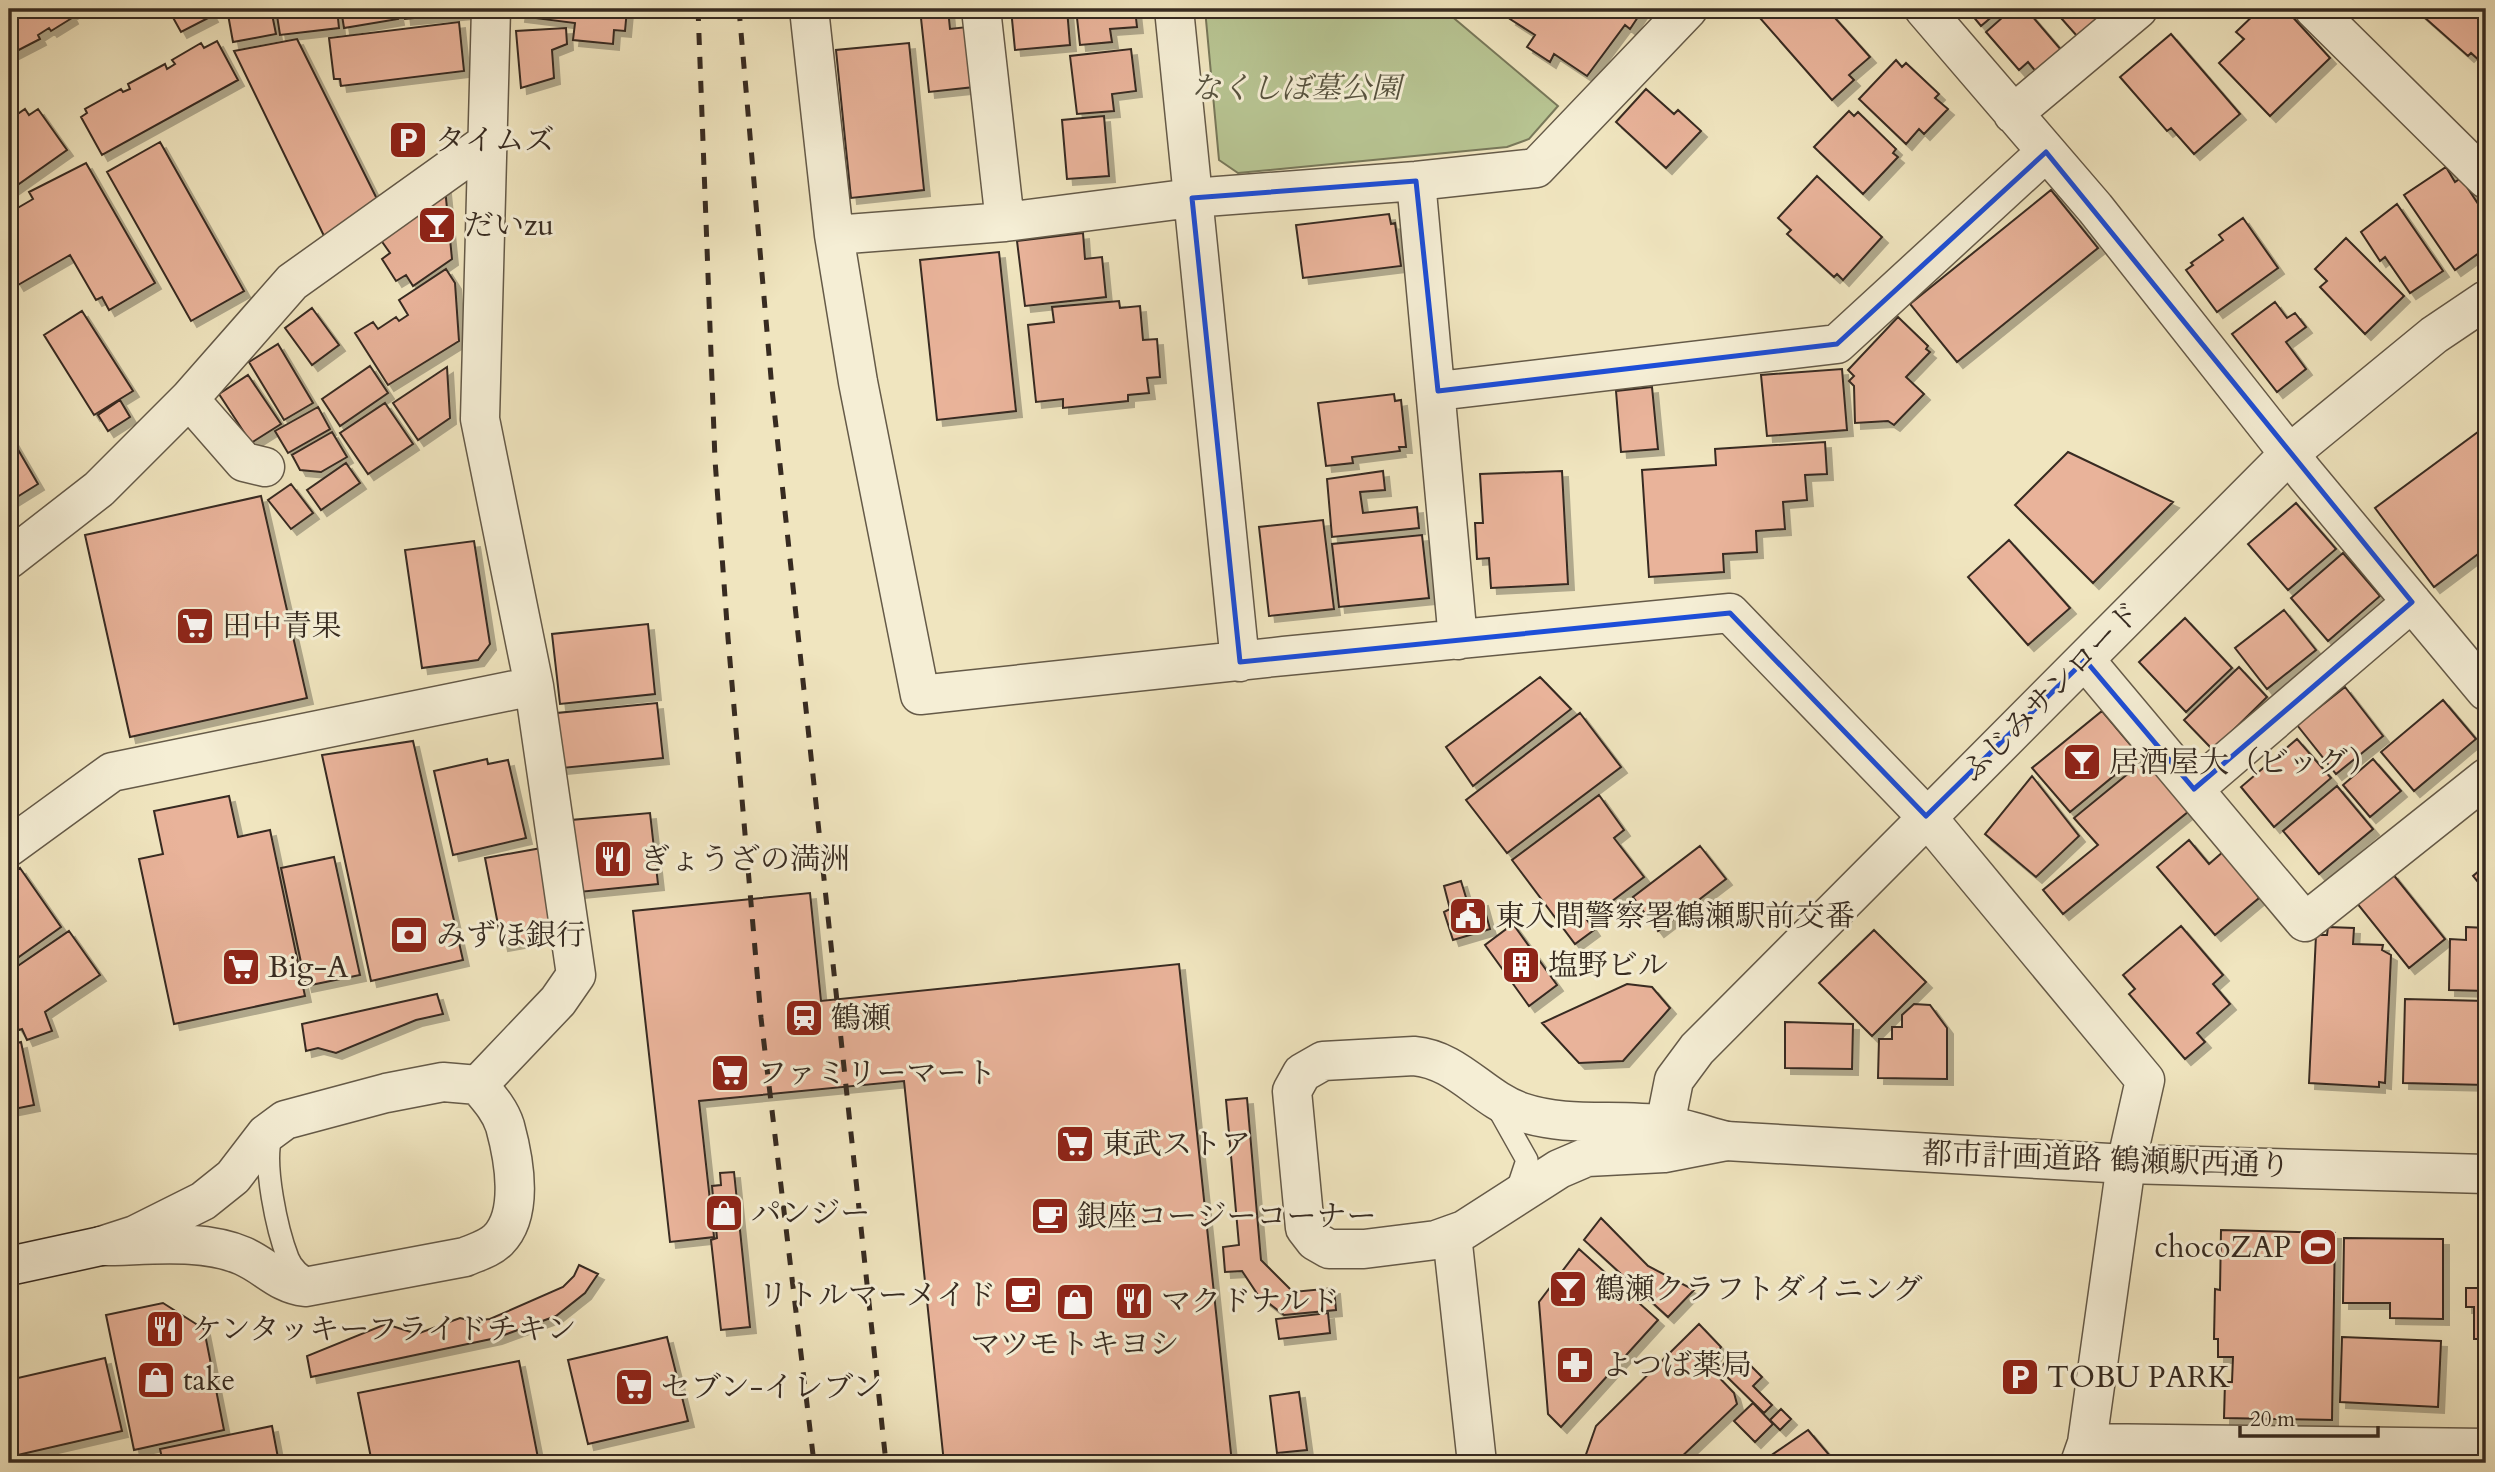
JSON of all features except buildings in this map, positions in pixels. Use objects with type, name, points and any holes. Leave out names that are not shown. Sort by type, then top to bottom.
[{"type":"street","points":[[478,1085],[558,1001],[576,975],[534,686],[480,419],[491,9]]},
{"type":"street","points":[[809,9],[834,235],[858,382],[920,695],[1730,613],[1926,816],[2145,1080],[2126,1164],[2084,1453],[2224,1454],[2486,1448]]},
{"type":"street","points":[[981,9],[1005,222]]},
{"type":"street","points":[[1174,9],[1240,662]]},
{"type":"street","points":[[834,235],[1005,222],[1192,198],[1416,181],[1536,168],[1688,9]]},
{"type":"street","points":[[1924,9],[2095,208],[2289,454],[2486,691]]},
{"type":"street","points":[[2013,114],[2138,9]]},
{"type":"street","points":[[2314,9],[2486,179]]},
{"type":"street","points":[[9,559],[100,489],[189,399],[292,282],[488,142]]},
{"type":"street","points":[[1438,391],[1838,344],[2046,152]]},
{"type":"street","points":[[1416,181],[1438,391],[1458,640]]},
{"type":"street","name":"ふじみサンロード","points":[[1665,1125],[1674,1080],[1697,1049],[1926,816],[2289,454],[2434,335],[2486,300]]},
{"type":"street","points":[[189,399],[244,461],[265,467]]},
{"type":"street","points":[[2194,789],[2412,602]]},
{"type":"street","points":[[2085,660],[2305,922],[2486,778]]},
{"type":"street","points":[[9,847],[112,772],[534,686]]},
{"type":"street","points":[[1415,1056],[1432,1058],[1455,1069],[1492,1098],[1521,1112],[1565,1121],[1665,1125],[1726,1141],[1664,1153],[1587,1157],[1559,1169],[1452,1235],[1364,1249],[1329,1249],[1315,1241],[1304,1228],[1292,1091],[1302,1073],[1323,1061],[1415,1056]]},
{"type":"street","points":[[9,1266],[101,1246],[135,1235],[203,1201],[233,1177],[273,1129],[285,1120],[386,1093],[443,1082],[478,1085],[495,1104],[505,1125],[516,1204],[509,1226],[498,1241],[487,1249],[465,1256],[319,1285],[288,1285],[242,1256],[208,1247],[101,1246]]},
{"type":"street","name":"都市計画道路 鶴瀬駅西通り","points":[[1726,1141],[2126,1164],[2486,1174]]},
{"type":"street","points":[[1452,1235],[1477,1463]]},
{"type":"lane","points":[[1492,1098],[1527,1160],[1523,1180],[1514,1196]]},
{"type":"lane","points":[[273,1129],[268,1170],[288,1258],[296,1271],[319,1285]]},
{"type":"highlighted area","points":[[2046,152],[2412,602],[2194,789],[2085,660],[1926,816],[1730,613],[1240,662],[1192,198],[1416,181],[1438,391],[1837,344]]},
{"type":"green space","name":"なくしぼ墓公園","points":[[1205,9],[1443,9],[1558,106],[1529,139],[1507,147],[1238,173],[1219,160]]},
{"type":"railway","points":[[698,9],[715,460],[728,638],[761,1018],[814,1463]]},
{"type":"railway","points":[[739,9],[772,389],[886,1463]]},
{"type":"place","name":"タイムズ","points":[[408,140]]},
{"type":"place","name":"だいzu","points":[[437,225]]},
{"type":"place","name":"田中青果","points":[[195,626]]},
{"type":"place","name":"居酒屋大（ビッグ）","points":[[2082,762]]},
{"type":"place","name":"ぎょうざの満洲","points":[[613,859]]},
{"type":"place","name":"東入間警察署鶴瀬駅前交番","points":[[1468,916]]},
{"type":"place","name":"みずほ銀行","points":[[409,935]]},
{"type":"place","name":"塩野ビル","points":[[1521,965]]},
{"type":"place","name":"Big-A","points":[[241,967]]},
{"type":"place","name":"鶴瀬","points":[[804,1018]]},
{"type":"place","name":"ファミリーマート","points":[[730,1073]]},
{"type":"place","name":"東武ストア","points":[[1075,1144]]},
{"type":"place","name":"パンジー","points":[[724,1213]]},
{"type":"place","name":"銀座コージーコーナー","points":[[1050,1216]]},
{"type":"place","name":"chocoZAP","points":[[2318,1247]]},
{"type":"place","name":"鶴瀬クラフトダイニング","points":[[1568,1289]]},
{"type":"place","name":"リトルマーメイド","points":[[1023,1295]]},
{"type":"place","name":"マクドナルド","points":[[1134,1301]]},
{"type":"place","name":"マツモトキヨシ","points":[[1075,1302]]},
{"type":"place","name":"ケンタッキーフライドチキン","points":[[165,1329]]},
{"type":"place","name":"よつば薬局","points":[[1575,1365]]},
{"type":"place","name":"TOBU PARK","points":[[2020,1377]]},
{"type":"place","name":"take","points":[[156,1380]]},
{"type":"place","name":"セブン-イレブン","points":[[634,1387]]}]
